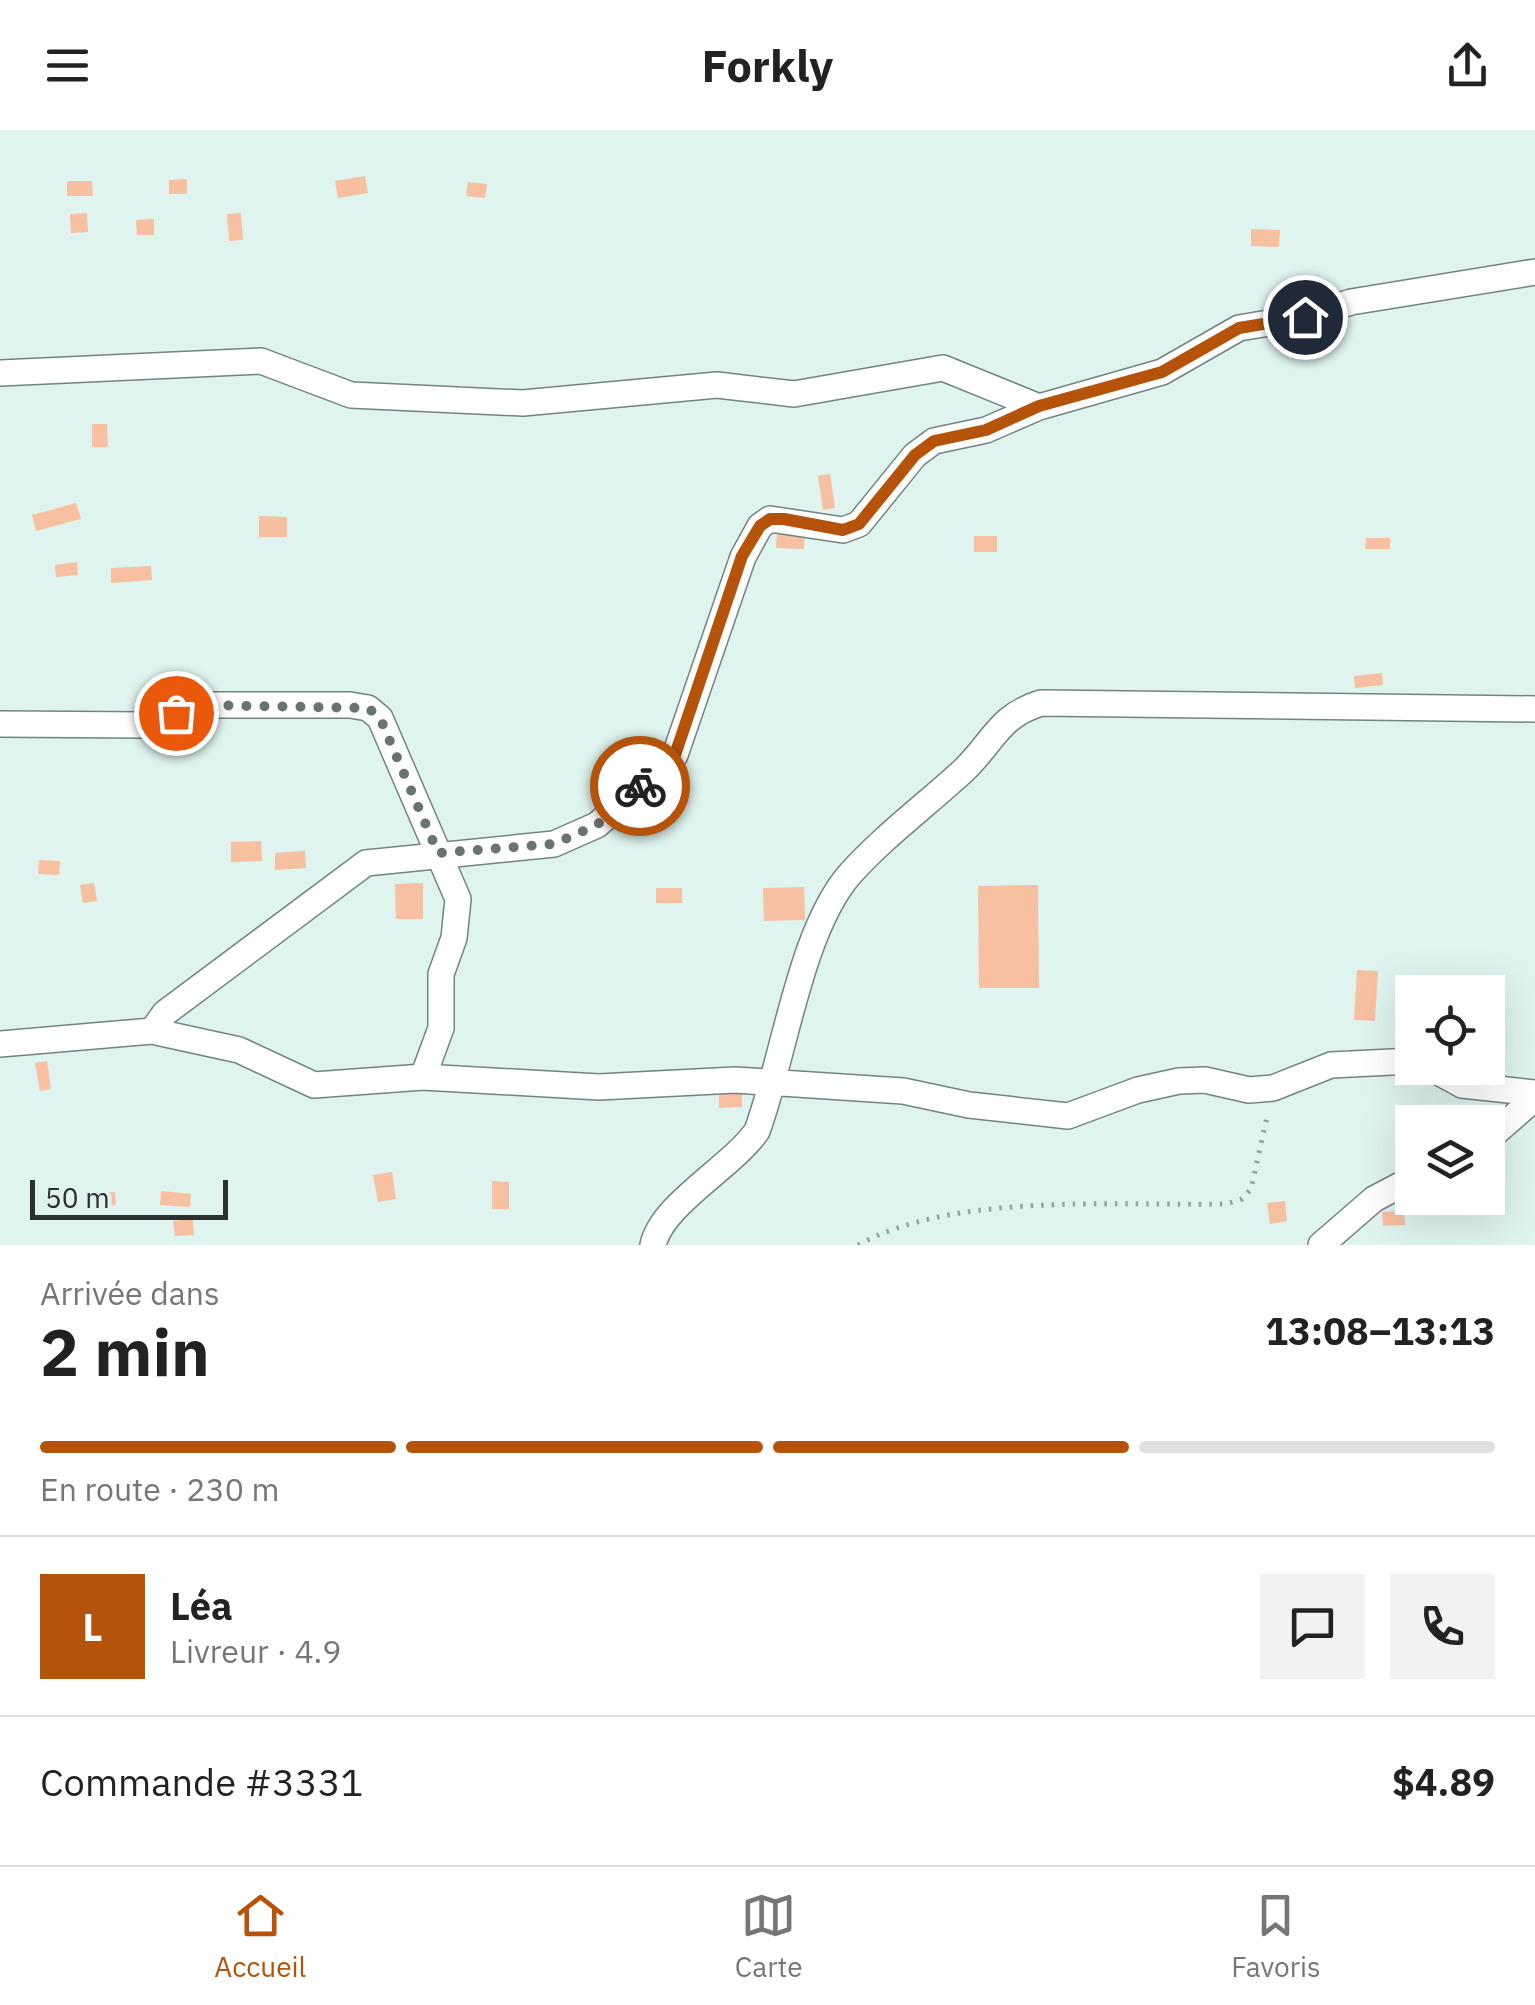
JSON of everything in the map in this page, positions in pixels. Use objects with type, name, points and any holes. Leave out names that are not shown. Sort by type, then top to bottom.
[{"type":"street","points":[[152,1032],[164,1013],[366,863],[554,844],[597,825],[675,755],[742,556],[760,526],[770,519],[843,530],[859,524],[915,455],[934,441],[986,430],[1039,406],[1162,372],[1239,328],[1305,317],[1351,302],[1535,272]]},
{"type":"street","points":[[0,373],[261,360],[351,395],[522,404],[717,385],[794,394],[944,368],[1039,406]]},
{"type":"street","points":[[653,1245],[661,1223],[744,1148],[756,1131],[774,1084],[808,958],[850,875],[984,752],[1000,724],[1021,709],[1040,703],[1535,709]]},
{"type":"street","points":[[0,724],[144,725],[196,705],[368,708],[380,718],[458,899],[454,938],[441,974],[441,1028],[422,1078]]},
{"type":"street","points":[[0,1044],[152,1032],[239,1050],[314,1085],[422,1078],[599,1087],[735,1080],[903,1091],[1068,1116],[1138,1090],[1178,1081],[1205,1080],[1248,1090],[1274,1088],[1331,1066],[1395,1062]]},
{"type":"street","points":[[1462,1085],[1535,1095]]},
{"type":"street","points":[[1505,1123],[1535,1095]]},
{"type":"street","points":[[1322,1245],[1374,1199],[1395,1188]]},
{"type":"path","points":[[858,1245],[883,1231],[981,1209],[1226,1204],[1242,1199],[1251,1189],[1274,1088]]},
{"type":"building","points":[[365,176],[368,193],[338,198],[335,181]]},
{"type":"building","points":[[187,179],[187,194],[169,194],[169,180]]},
{"type":"building","points":[[67,181],[92,181],[93,196],[67,196]]},
{"type":"building","points":[[468,182],[487,184],[485,198],[466,196]]},
{"type":"building","points":[[87,213],[88,232],[71,233],[70,214]]},
{"type":"building","points":[[241,213],[243,240],[229,241],[227,214]]},
{"type":"building","points":[[154,219],[154,235],[137,235],[136,220]]},
{"type":"building","points":[[1251,229],[1280,230],[1279,247],[1251,246]]},
{"type":"building","points":[[92,424],[107,424],[108,447],[92,447]]},
{"type":"building","points":[[830,474],[835,508],[823,510],[818,476]]},
{"type":"building","points":[[76,503],[81,519],[36,531],[32,515]]},
{"type":"building","points":[[259,516],[287,517],[287,537],[259,537]]},
{"type":"building","points":[[777,530],[805,531],[804,549],[776,548]]},
{"type":"building","points":[[974,536],[997,536],[997,552],[974,552]]},
{"type":"building","points":[[1366,538],[1390,538],[1390,549],[1365,549]]},
{"type":"building","points":[[77,562],[78,575],[56,577],[55,565]]},
{"type":"building","points":[[151,566],[152,580],[111,583],[111,568]]},
{"type":"building","points":[[1382,673],[1383,685],[1355,688],[1354,676]]},
{"type":"building","points":[[261,841],[262,861],[231,862],[231,842]]},
{"type":"building","points":[[305,851],[306,868],[275,870],[275,853]]},
{"type":"building","points":[[39,860],[60,861],[59,875],[38,874]]},
{"type":"building","points":[[94,883],[97,901],[83,903],[80,885]]},
{"type":"building","points":[[423,883],[423,919],[396,919],[395,884]]},
{"type":"building","points":[[1038,885],[1039,988],[979,988],[978,886]]},
{"type":"building","points":[[804,887],[805,920],[764,921],[763,888]]},
{"type":"building","points":[[656,888],[682,888],[682,903],[656,903]]},
{"type":"building","points":[[1357,970],[1378,971],[1375,1021],[1354,1020]]},
{"type":"building","points":[[47,1061],[51,1089],[40,1091],[35,1063]]},
{"type":"building","points":[[742,1084],[742,1107],[719,1108],[719,1085]]},
{"type":"building","points":[[392,1172],[396,1199],[378,1202],[373,1175]]},
{"type":"building","points":[[492,1181],[509,1182],[509,1209],[492,1209]]},
{"type":"building","points":[[161,1191],[191,1194],[190,1207],[160,1205]]},
{"type":"building","points":[[115,1192],[116,1205],[88,1207],[87,1194]]},
{"type":"building","points":[[1285,1201],[1287,1221],[1270,1224],[1267,1203]]},
{"type":"building","points":[[1382,1212],[1404,1215],[1405,1225],[1383,1226]]},
{"type":"building","points":[[193,1219],[194,1235],[175,1236],[173,1221]]},
{"type":"way so far","points":[[176,713],[196,705],[368,708],[380,718],[438,853],[554,844],[597,825],[640,786]]},
{"type":"route","points":[[640,786],[675,755],[688,726],[742,556],[760,526],[770,519],[843,530],[859,524],[871,514],[915,455],[934,441],[986,430],[1039,406],[1162,372],[1239,328],[1305,317]]}]
